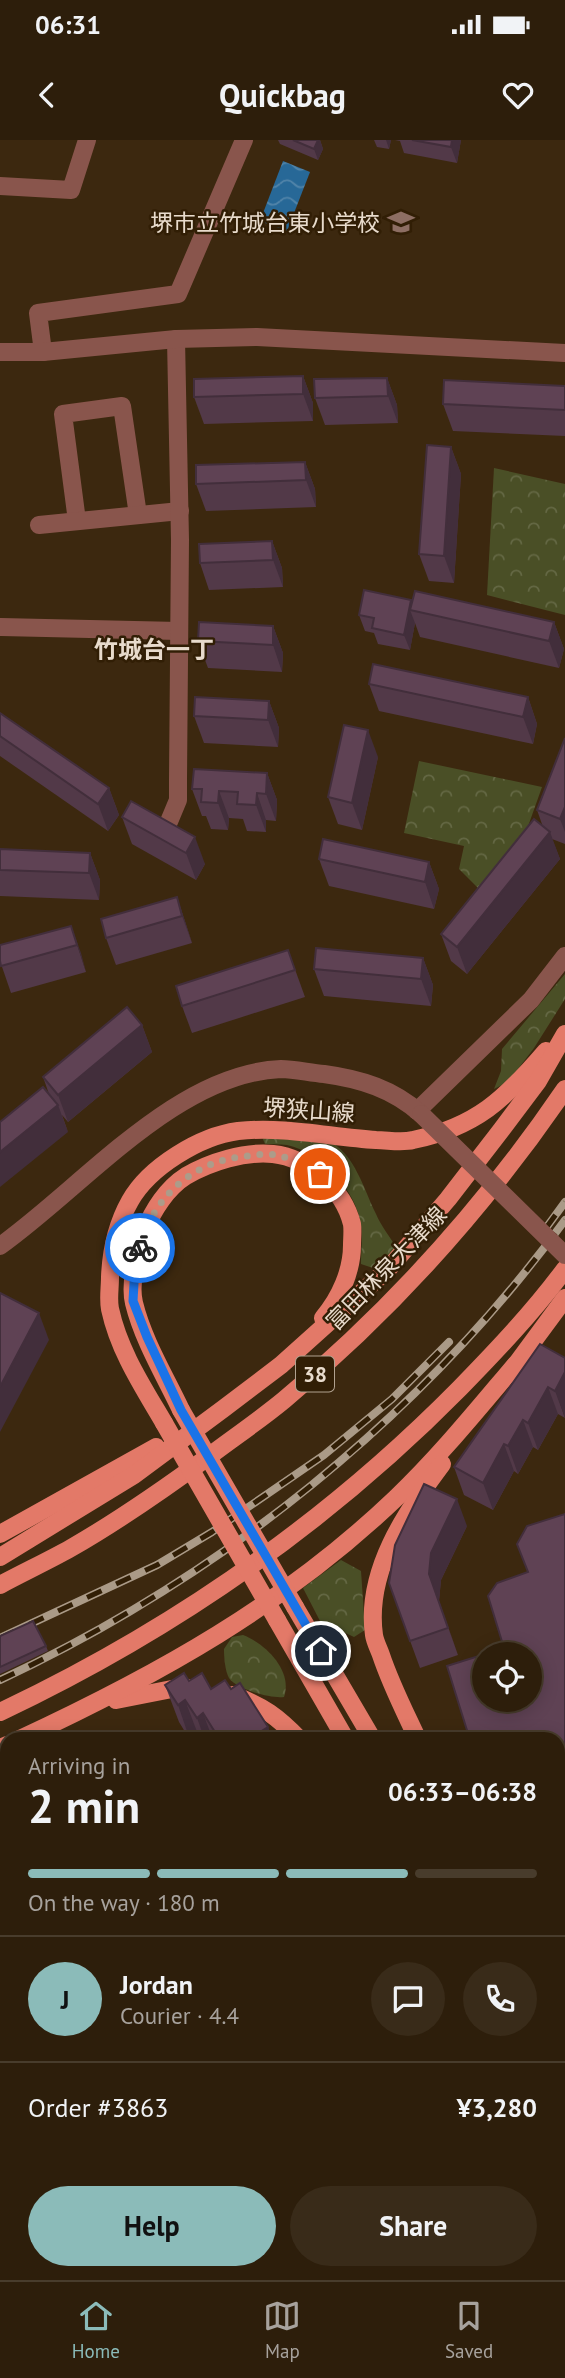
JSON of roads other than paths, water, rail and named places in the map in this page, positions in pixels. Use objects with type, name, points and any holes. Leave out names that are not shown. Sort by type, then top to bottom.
[{"type":"main road","name":"38","points":[[0,1557],[134,1475],[223,1409],[281,1365],[388,1268],[448,1199],[538,1081],[565,1031]]},
{"type":"main road","name":"堺狭山線","points":[[341,1732],[121,1346],[109,1306],[111,1264],[117,1233],[131,1200],[149,1178],[177,1154],[205,1141],[236,1132],[275,1129],[410,1141],[457,1128],[484,1113],[565,1031]]},
{"type":"main road","name":"富田林泉大津線","points":[[0,1585],[70,1548],[171,1484],[282,1401],[339,1352],[402,1291],[465,1220],[517,1156],[565,1089]]},
{"type":"main road","name":"堺狭山線","points":[[281,1365],[329,1310],[344,1285],[352,1256],[352,1225],[341,1198],[320,1174],[298,1162],[273,1154],[239,1157],[184,1177],[165,1196],[150,1218],[135,1266],[133,1301],[181,1410],[368,1732]]},
{"type":"main road","points":[[0,1712],[64,1682],[130,1645],[240,1574],[298,1532],[354,1488],[420,1429],[486,1361],[565,1269]]},
{"type":"main road","points":[[414,1732],[391,1685],[374,1636],[374,1597],[385,1553],[426,1486],[565,1298]]},
{"type":"main road","points":[[34,1732],[175,1661],[242,1622],[295,1584],[396,1498],[443,1450],[516,1364]]},
{"type":"main road","points":[[0,1534],[223,1409]]},
{"type":"main road","points":[[57,1721],[105,1703],[177,1688],[216,1691],[260,1705],[292,1732]]},
{"type":"street","points":[[0,186],[71,190],[87,140]]},
{"type":"street","points":[[43,352],[38,313],[178,294],[244,140]]},
{"type":"street","points":[[0,352],[43,352],[176,339],[257,337],[565,353]]},
{"type":"street","points":[[168,824],[178,800],[180,511],[176,339]]},
{"type":"street","points":[[77,521],[64,414],[122,406],[138,515]]},
{"type":"street","points":[[39,525],[180,511]]},
{"type":"street","points":[[1,627],[179,631]]},
{"type":"street","points":[[419,1112],[531,1000],[565,956]]},
{"type":"street","points":[[0,1246],[155,1119],[209,1088],[241,1076],[282,1069],[371,1083],[392,1094],[419,1112],[565,1255]]},
{"type":"water","points":[[283,161],[310,172],[287,231],[260,221]]},
{"type":"railway","points":[[546,1228],[565,1202]]},
{"type":"railway","points":[[0,1680],[82,1639],[161,1592],[238,1541],[311,1485],[381,1425],[447,1360],[508,1292],[565,1220]]},
{"type":"railway","points":[[0,1638],[157,1565],[212,1532],[324,1455],[392,1399],[449,1342]]},
{"type":"place","name":"堺市立竹城台東小学校","points":[[401,222]]},
{"type":"district","name":"竹城台一丁","points":[[154,649]]}]
